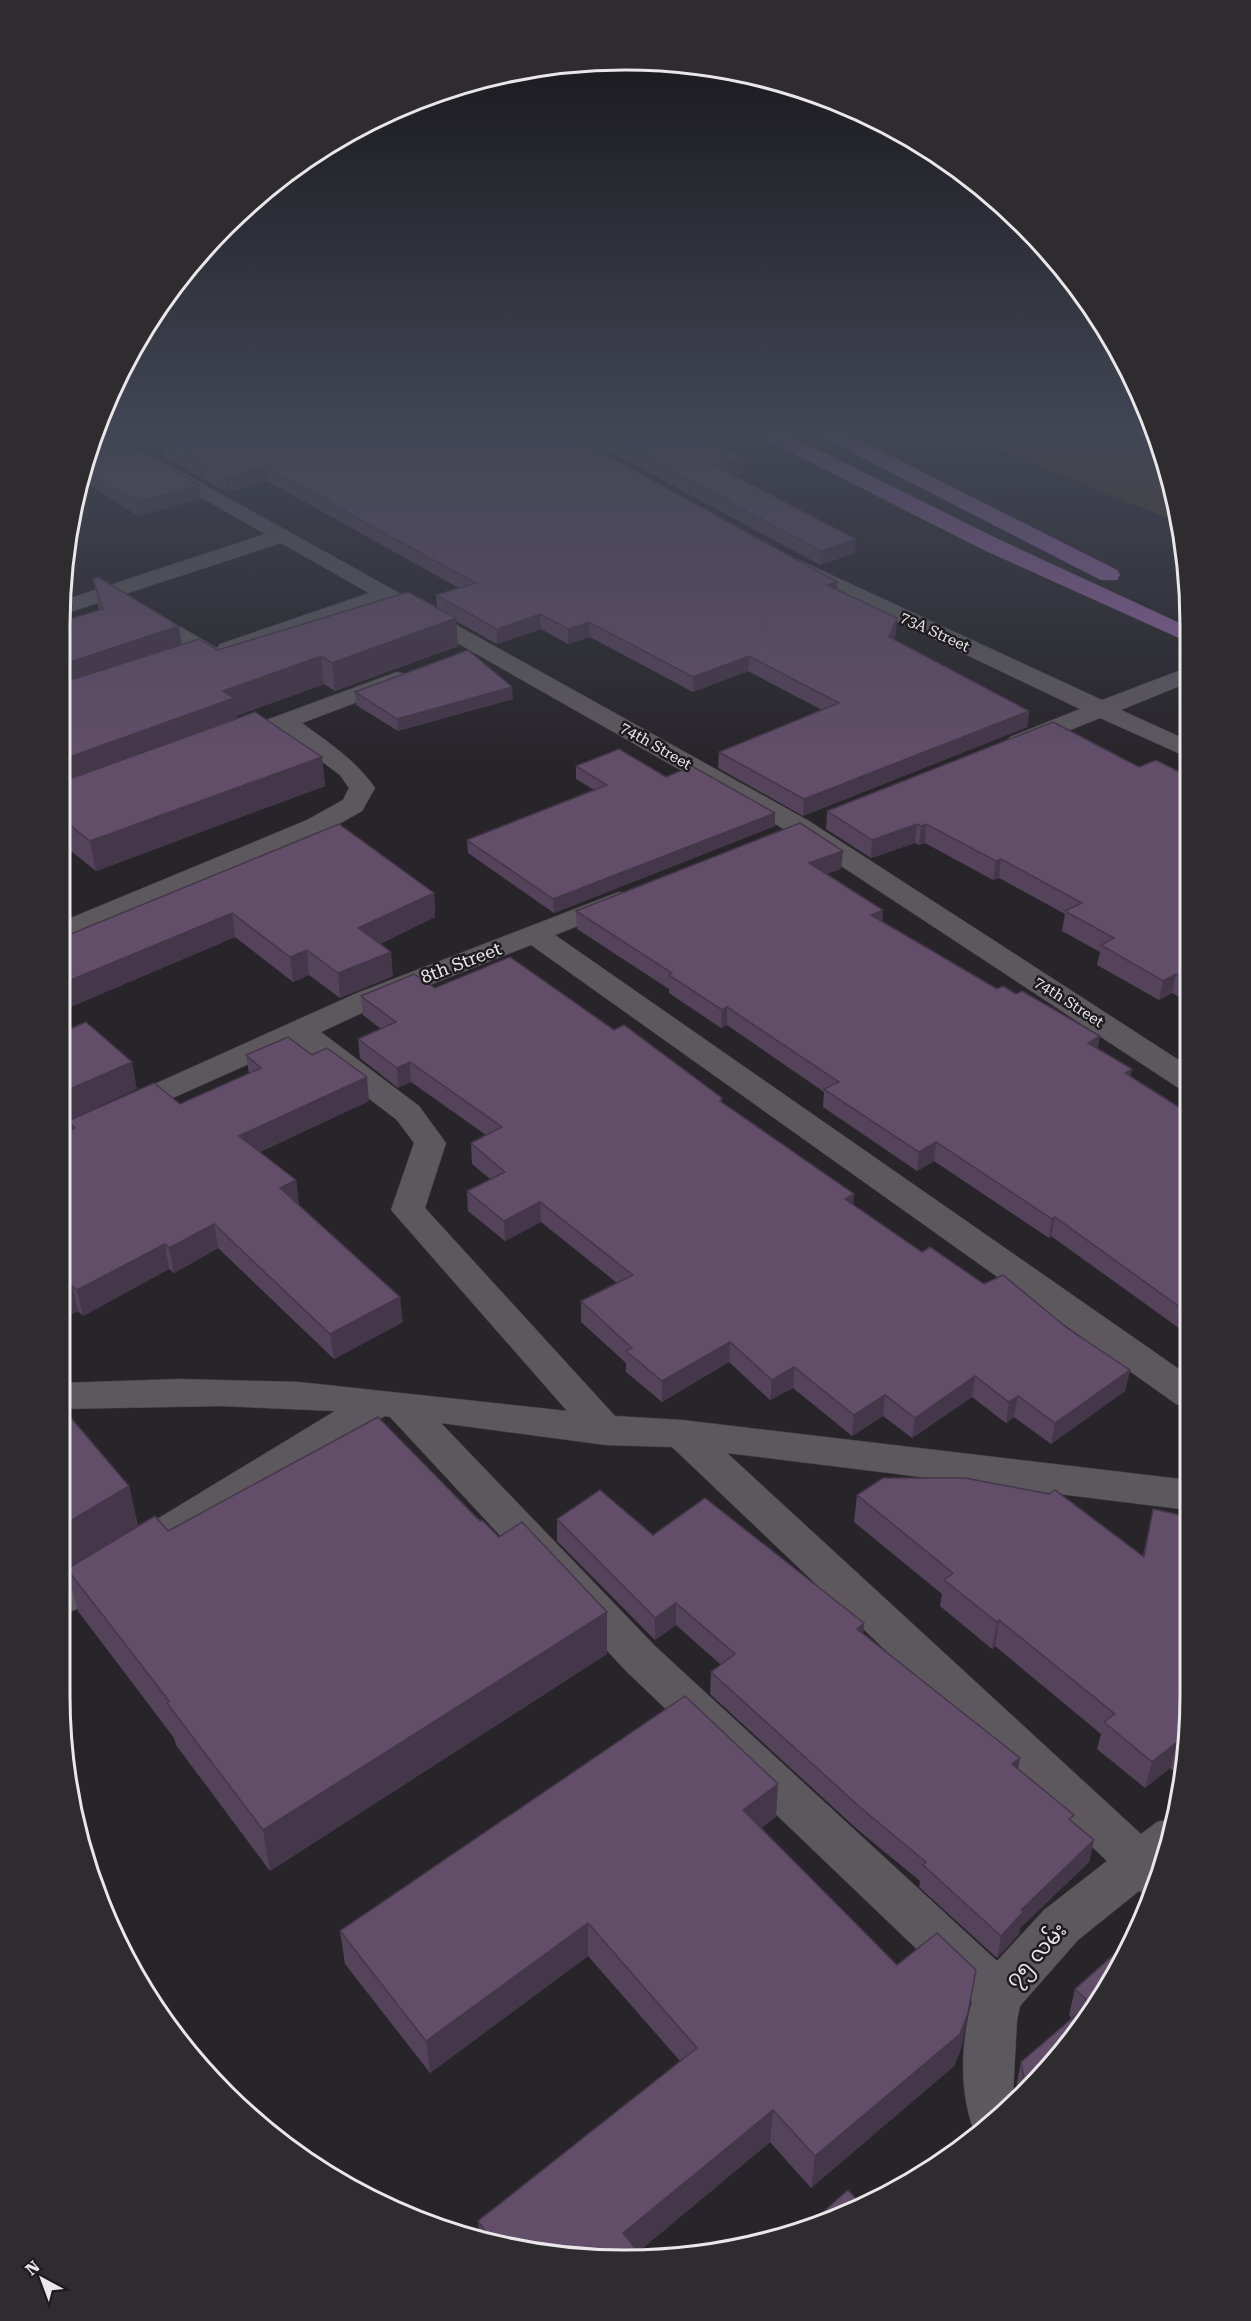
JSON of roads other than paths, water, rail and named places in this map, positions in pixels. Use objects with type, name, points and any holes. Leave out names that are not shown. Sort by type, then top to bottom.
[{"type":"main road","points":[[991,544],[1180,631]]},
{"type":"main road","points":[[1050,544],[1133,586]]},
{"type":"main road","points":[[1165,602],[1180,610]]},
{"type":"street","points":[[71,605],[255,544]]},
{"type":"street","name":"74th Street","points":[[300,544],[800,827],[1180,1075]]},
{"type":"street","name":"73A Street","points":[[779,555],[831,583],[1180,747]]},
{"type":"street","points":[[106,593],[211,654]]},
{"type":"street","points":[[179,665],[388,594]]},
{"type":"street","points":[[449,660],[482,647]]},
{"type":"street","points":[[215,747],[416,672]]},
{"type":"street","points":[[994,752],[1180,678]]},
{"type":"street","points":[[70,928],[316,826],[353,805],[362,788],[349,770],[284,722]]},
{"type":"street","points":[[766,841],[832,815]]},
{"type":"street","name":"8th Street","points":[[70,1134],[368,999],[645,890]]},
{"type":"street","points":[[535,934],[1180,1389]]},
{"type":"street","points":[[299,1030],[408,1113],[430,1143],[425,1166],[411,1189],[408,1210],[606,1431]]},
{"type":"street","points":[[70,1396],[207,1391],[390,1404],[606,1431],[682,1434],[1180,1494]]},
{"type":"street","points":[[70,1592],[390,1404]]},
{"type":"street","points":[[390,1404],[640,1658],[999,1995]]},
{"type":"street","points":[[682,1434],[1156,1859]]},
{"type":"street","name":"၇၅ လမ်း","points":[[993,2111],[988,2094],[992,2020],[999,1995],[1060,1925],[1155,1861]]}]
